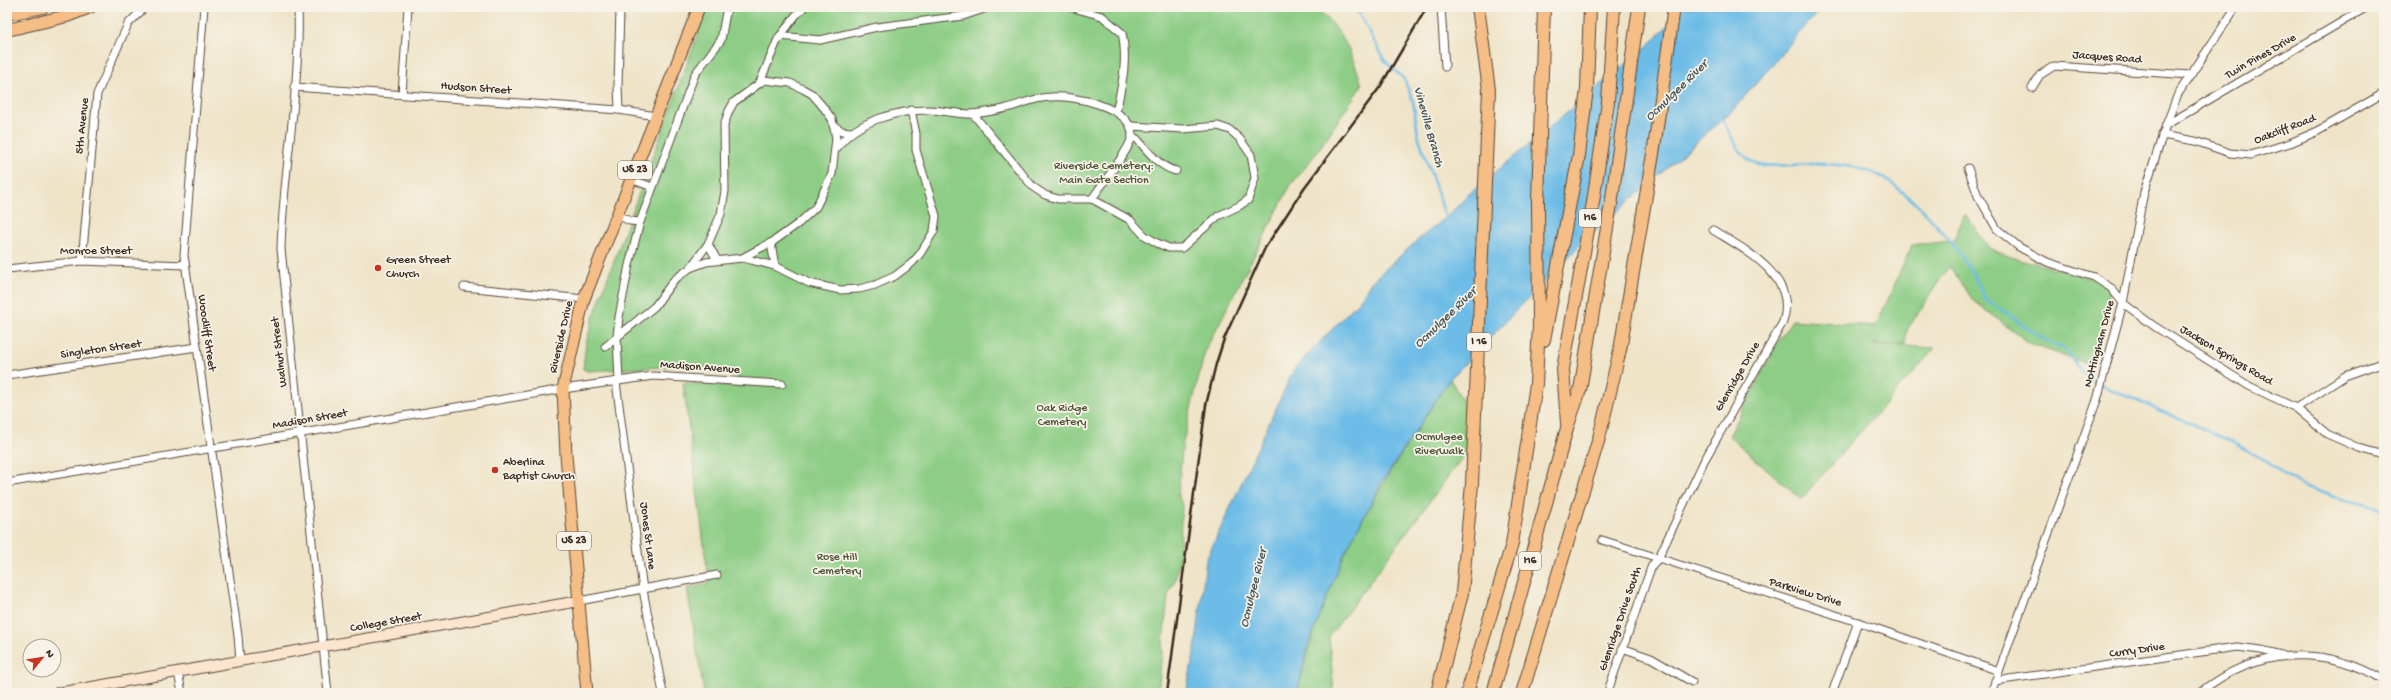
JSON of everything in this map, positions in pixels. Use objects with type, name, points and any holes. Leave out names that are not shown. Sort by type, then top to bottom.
[{"type":"highway","points":[[7,14],[43,7]]},
{"type":"highway","points":[[7,30],[67,16],[90,7]]},
{"type":"highway","name":"I 16","points":[[1437,693],[1462,593],[1472,484],[1489,90],[1478,7]]},
{"type":"highway","points":[[1536,384],[1539,324],[1537,300],[1544,7]]},
{"type":"highway","points":[[1467,693],[1512,544],[1536,384],[1579,155],[1587,88],[1590,7]]},
{"type":"highway","name":"I16","points":[[1493,693],[1567,428],[1563,369],[1593,202],[1608,102],[1614,7]]},
{"type":"highway","points":[[1567,428],[1580,390],[1612,198],[1639,7]]},
{"type":"highway","points":[[1522,693],[1599,438],[1620,350],[1654,148],[1674,7]]},
{"type":"main road","name":"Riverside Drive","points":[[587,693],[563,389],[584,299],[699,7]]},
{"type":"street","name":"5th Avenue","points":[[82,261],[98,94],[128,24],[145,7]]},
{"type":"street","name":"Woodliff Street","points":[[204,7],[184,244],[185,265],[198,347],[238,636],[240,661]]},
{"type":"street","name":"Walnut Street","points":[[298,7],[294,86],[282,207],[281,249],[328,693]]},
{"type":"street","points":[[402,94],[408,7]]},
{"type":"street","points":[[619,110],[618,86],[620,7]]},
{"type":"street","name":"Jones St Lane","points":[[663,693],[643,590],[617,382],[617,336],[624,290],[640,222],[695,74],[721,40],[727,7]]},
{"type":"street","points":[[760,82],[772,49],[780,36],[804,7]]},
{"type":"street","points":[[780,36],[820,40],[877,27],[963,16],[990,7]]},
{"type":"street","points":[[1070,7],[1102,16],[1122,33],[1126,61],[1125,75],[1116,112]]},
{"type":"street","points":[[1441,7],[1445,67]]},
{"type":"street","name":"Nottingham Drive","points":[[1991,693],[2103,379],[2123,303],[2144,192],[2162,136],[2178,94],[2236,7]]},
{"type":"street","name":"Twin Pines Drive","points":[[2166,125],[2367,7]]},
{"type":"street","name":"Jacques Road","points":[[2032,88],[2040,75],[2054,66],[2191,75]]},
{"type":"street","points":[[605,347],[655,306],[674,280],[690,268],[708,244],[721,214],[725,191],[724,125],[734,102],[760,82],[769,80],[790,83],[807,92],[824,108],[833,125],[837,148],[832,174],[816,207],[799,224],[771,244],[742,258]]},
{"type":"street","name":"Hudson Street","points":[[294,86],[619,110],[656,116]]},
{"type":"street","name":"Oakcliff Road","points":[[2162,136],[2195,141],[2230,153],[2251,155],[2318,131],[2384,93]]},
{"type":"street","points":[[837,148],[851,132],[893,115],[911,110],[973,114],[1006,109],[1052,96],[1080,99],[1116,112],[1125,118],[1131,126],[1132,137],[1128,148],[1092,199]]},
{"type":"street","points":[[690,268],[718,260],[742,258],[775,266],[822,287],[840,290],[859,289],[875,285],[895,276],[912,263],[920,254],[934,231],[936,216],[916,150],[916,134],[911,110]]},
{"type":"street","points":[[973,114],[1033,187],[1045,195],[1058,199],[1092,199],[1130,220],[1144,235],[1169,248],[1182,248],[1218,216],[1248,200],[1253,190],[1254,165],[1246,146],[1230,130],[1218,126],[1183,129],[1131,126]]},
{"type":"street","points":[[833,125],[842,131],[851,132]]},
{"type":"street","points":[[1132,137],[1137,139],[1159,163],[1167,169],[1176,171]]},
{"type":"street","name":"Jackson Springs Road","points":[[1968,168],[1978,196],[1998,229],[2019,247],[2047,262],[2094,277],[2111,288],[2123,303],[2249,386],[2296,408],[2327,434],[2359,448],[2384,455]]},
{"type":"street","points":[[631,179],[652,187]]},
{"type":"street","points":[[617,215],[630,221],[640,222]]},
{"type":"street","name":"Glenridge Drive","points":[[1658,559],[1704,461],[1782,322],[1786,311],[1783,290],[1777,278],[1746,251],[1713,230]]},
{"type":"street","points":[[708,244],[718,260]]},
{"type":"street","points":[[771,244],[775,266]]},
{"type":"street","name":"Monroe Street","points":[[7,269],[82,261],[185,265]]},
{"type":"street","points":[[464,287],[584,299]]},
{"type":"street","name":"Singleton Street","points":[[7,375],[198,347]]},
{"type":"street","points":[[2296,408],[2345,376],[2384,362]]},
{"type":"street","name":"Madison Avenue","points":[[617,382],[653,376],[669,376],[782,384]]},
{"type":"street","name":"Madison Street","points":[[7,483],[563,389],[617,382]]},
{"type":"street","name":"Parkview Drive","points":[[1602,540],[1858,622],[1999,672]]},
{"type":"street","name":"Glenridge Drive South","points":[[1609,688],[1652,565],[1658,559]]},
{"type":"street","name":"College Street","points":[[58,693],[643,590],[717,575]]},
{"type":"street","points":[[1832,693],[1858,622]]},
{"type":"street","name":"Curry Drive","points":[[1995,681],[2237,647],[2262,650],[2282,655]]},
{"type":"street","points":[[1622,648],[1651,658],[1692,682]]},
{"type":"street","points":[[2200,693],[2217,680],[2242,667],[2282,655],[2311,656],[2339,661],[2366,671],[2384,680]]},
{"type":"street","points":[[178,672],[182,693]]},
{"type":"green space","points":[[708,7],[1315,7],[1332,24],[1345,42],[1362,85],[1315,155],[1290,186],[1205,351],[1183,442],[1178,494],[1182,505],[1179,563],[1175,580],[1168,595],[1158,693],[704,693],[687,588],[709,584],[683,383],[742,386],[735,371],[682,366],[588,371],[583,369],[586,343],[594,315]]},
{"type":"green space","points":[[1965,214],[1989,248],[2011,257],[2112,283],[2092,365],[2032,345],[1974,301],[1949,266],[1907,330],[1905,345],[1873,344],[1935,348],[1801,499],[1729,436],[1779,340],[1792,320],[1876,326],[1912,245],[1953,241]]},
{"type":"green space","name":"Ocmulgee Riverwalk","points":[[1450,379],[1479,430],[1461,459],[1329,637],[1334,693],[1297,693],[1317,622],[1345,553],[1382,486]]},
{"type":"water","name":"Ocmulgee River","points":[[1685,7],[1822,7],[1733,110],[1583,242],[1450,379],[1381,484],[1344,554],[1309,643],[1297,693],[1186,693],[1196,643],[1206,560],[1294,369],[1359,301],[1371,282],[1420,238],[1448,216],[1468,195],[1652,42]]},
{"type":"waterway","name":"Vineville Branch","points":[[1346,7],[1359,13],[1385,61],[1404,79],[1413,101],[1418,135],[1447,221]]},
{"type":"waterway","points":[[1721,118],[1738,148],[1753,162],[1779,166],[1819,164],[1848,166],[1874,173],[1894,185],[1925,213],[1955,247],[1977,282],[1983,297],[2046,341],[2063,347],[2089,380],[2226,439],[2263,459],[2285,475],[2306,487],[2334,497],[2384,509]]},
{"type":"railway","points":[[1167,693],[1206,405],[1224,339],[1265,248],[1304,188],[1380,87],[1427,7]]},
{"type":"place","name":"Green Street Church","points":[[378,268]]},
{"type":"place","name":"Aberlina Baptist Church","points":[[495,470]]},
{"type":"park label","name":"Riverside Cemetery: Main Gate Section","points":[[1104,174]]},
{"type":"park label","name":"Oak Ridge Cemetery","points":[[1062,416]]},
{"type":"park label","name":"Rose Hill Cemetery","points":[[837,565]]}]
